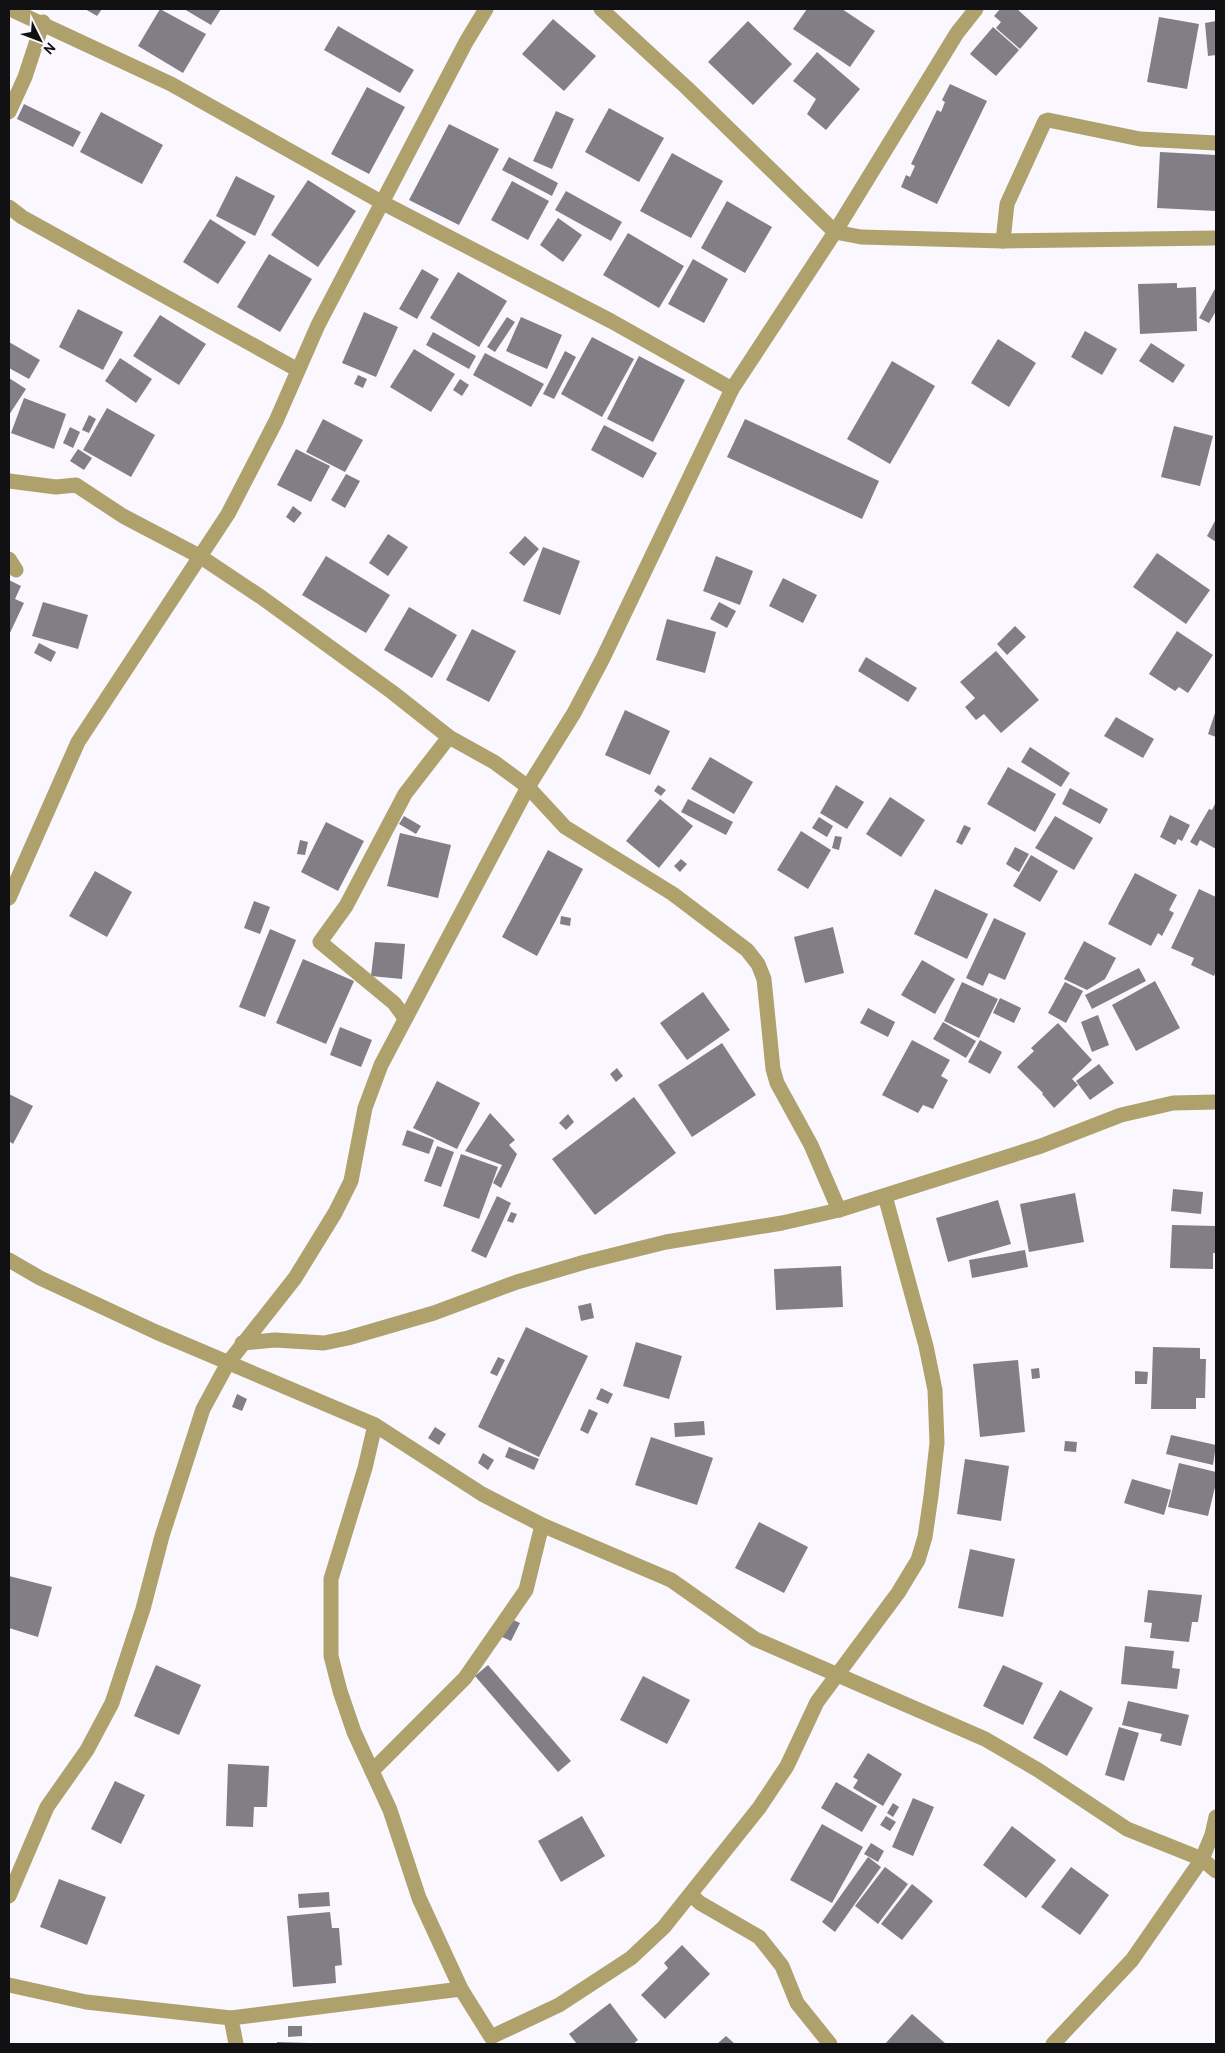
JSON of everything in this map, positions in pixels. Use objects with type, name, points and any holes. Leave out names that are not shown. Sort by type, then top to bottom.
[{"type":"street","points":[[10,9],[43,22],[171,84],[383,203],[611,321],[732,389]]},
{"type":"street","points":[[9,898],[49,803],[78,742],[228,514],[276,421],[318,325],[466,42],[486,9]]},
{"type":"street","points":[[601,9],[688,88],[835,232],[861,237],[1004,241],[1216,238]]},
{"type":"street","points":[[9,1896],[47,1807],[87,1750],[112,1703],[142,1609],[162,1536],[203,1409],[228,1363],[295,1278],[339,1205],[351,1181],[365,1108],[381,1065],[528,787],[574,713],[603,658],[732,389],[835,232],[957,33],[976,9]]},
{"type":"street","points":[[9,112],[25,78],[43,22]]},
{"type":"street","points":[[1004,241],[1007,204],[1045,121],[1048,120],[1140,139],[1216,143]]},
{"type":"street","points":[[9,207],[22,217],[298,370]]},
{"type":"street","points":[[9,481],[56,487],[76,485],[124,516],[201,557],[326,642],[449,737],[494,762],[528,787],[565,827],[607,851],[697,911],[747,950],[758,964],[764,979],[773,1069],[777,1083],[811,1145],[839,1210]]},
{"type":"street","points":[[405,1018],[394,1003],[320,942],[346,906],[405,794],[449,737]]},
{"type":"street","points":[[242,1343],[275,1340],[305,1344],[332,1342],[434,1313],[517,1282],[585,1262],[666,1242],[782,1223],[839,1210],[1041,1146],[1121,1115],[1173,1103],[1216,1102]]},
{"type":"street","points":[[375,1424],[365,1468],[331,1579],[331,1656],[340,1691],[390,1810],[419,1898],[461,1989],[490,2041],[559,2005],[631,1958],[664,1928],[759,1808],[787,1766],[817,1702],[898,1592],[918,1560],[925,1537],[935,1461],[935,1390],[922,1329],[885,1196]]},
{"type":"street","points":[[9,1260],[84,1299],[228,1363],[375,1424],[482,1494],[542,1525],[670,1580],[756,1639],[985,1739],[1038,1770],[1127,1829],[1202,1859],[1216,1871]]},
{"type":"street","points":[[372,1771],[465,1678],[515,1606],[526,1590],[542,1525]]},
{"type":"street","points":[[1053,2044],[1132,1960],[1202,1859],[1212,1835],[1216,1817]]},
{"type":"street","points":[[9,1870],[26,1859]]},
{"type":"street","points":[[691,1895],[700,1903],[758,1937],[782,1966],[797,2002],[830,2044]]},
{"type":"street","points":[[9,1985],[86,2002],[231,2018],[461,1989]]},
{"type":"street","points":[[231,2018],[236,2044]]},
{"type":"building","points":[[85,9],[102,9],[97,16]]},
{"type":"building","points":[[160,9],[206,34],[183,73],[138,46]]},
{"type":"building","points":[[184,9],[221,9],[211,25]]},
{"type":"building","points":[[807,9],[842,9],[875,31],[850,67],[793,29]]},
{"type":"building","points":[[1000,9],[1017,9],[1038,28],[1020,49],[996,28],[1001,22],[994,16]]},
{"type":"building","points":[[1159,17],[1199,24],[1187,89],[1147,82]]},
{"type":"building","points":[[553,19],[596,56],[564,91],[522,54]]},
{"type":"building","points":[[748,21],[792,64],[753,105],[708,62]]},
{"type":"building","points":[[1216,21],[1216,55],[1208,56],[1205,23]]},
{"type":"building","points":[[338,26],[414,70],[400,93],[324,50]]},
{"type":"building","points":[[993,27],[1019,50],[996,76],[970,54]]},
{"type":"building","points":[[817,52],[860,89],[826,130],[807,114],[816,99],[793,81]]},
{"type":"building","points":[[950,84],[987,101],[937,204],[901,187],[906,175],[910,177],[915,166],[911,164],[937,110],[941,112],[945,102],[942,100]]},
{"type":"building","points":[[367,87],[405,107],[369,174],[331,154]]},
{"type":"building","points":[[24,104],[81,132],[73,147],[17,119]]},
{"type":"building","points":[[609,108],[664,138],[639,182],[585,152]]},
{"type":"building","points":[[556,111],[574,119],[552,169],[533,161]]},
{"type":"building","points":[[101,112],[163,145],[142,184],[80,152]]},
{"type":"building","points":[[449,124],[499,149],[459,225],[409,200]]},
{"type":"building","points":[[1160,152],[1216,155],[1216,211],[1157,208]]},
{"type":"building","points":[[672,153],[723,181],[691,238],[640,211]]},
{"type":"building","points":[[509,157],[558,183],[552,196],[502,170]]},
{"type":"building","points":[[236,176],[275,196],[255,236],[216,216]]},
{"type":"building","points":[[308,180],[356,211],[318,267],[271,235]]},
{"type":"building","points":[[512,181],[549,201],[528,240],[491,220]]},
{"type":"building","points":[[566,191],[622,222],[611,241],[555,210]]},
{"type":"building","points":[[727,201],[772,227],[745,273],[701,248]]},
{"type":"building","points":[[558,218],[582,235],[563,262],[540,245]]},
{"type":"building","points":[[210,219],[246,242],[218,284],[183,262]]},
{"type":"building","points":[[628,233],[684,266],[659,308],[603,275]]},
{"type":"building","points":[[269,254],[312,279],[280,332],[237,307]]},
{"type":"building","points":[[693,259],[728,279],[704,323],[668,304]]},
{"type":"building","points":[[422,269],[439,279],[417,319],[399,309]]},
{"type":"building","points":[[458,272],[507,301],[479,347],[430,318]]},
{"type":"building","points":[[1177,283],[1177,288],[1196,287],[1197,331],[1140,334],[1138,284]]},
{"type":"building","points":[[1216,287],[1216,311],[1209,323],[1199,318]]},
{"type":"building","points":[[78,309],[123,332],[103,370],[59,347]]},
{"type":"building","points":[[364,312],[398,327],[376,377],[342,363]]},
{"type":"building","points":[[160,315],[206,344],[179,385],[133,356]]},
{"type":"building","points":[[507,317],[515,322],[495,352],[487,347]]},
{"type":"building","points":[[521,317],[562,335],[547,369],[506,351]]},
{"type":"building","points":[[1085,331],[1117,349],[1102,375],[1071,357]]},
{"type":"building","points":[[433,332],[476,356],[469,369],[426,345]]},
{"type":"building","points":[[592,337],[634,359],[602,417],[561,394]]},
{"type":"building","points":[[998,339],[1036,363],[1009,407],[971,383]]},
{"type":"building","points":[[9,342],[40,360],[29,379],[9,368]]},
{"type":"building","points":[[1151,343],[1185,365],[1173,383],[1139,361]]},
{"type":"building","points":[[414,349],[455,374],[431,412],[390,387]]},
{"type":"building","points":[[565,351],[576,357],[554,399],[543,394]]},
{"type":"building","points":[[485,353],[544,384],[531,407],[473,375]]},
{"type":"building","points":[[639,356],[685,380],[653,442],[607,419]]},
{"type":"building","points":[[120,358],[152,379],[136,403],[105,381]]},
{"type":"building","points":[[892,361],[935,386],[890,464],[847,439]]},
{"type":"building","points":[[358,375],[367,379],[363,388],[354,384]]},
{"type":"building","points":[[9,378],[26,389],[9,415]]},
{"type":"building","points":[[460,379],[469,385],[462,396],[453,390]]},
{"type":"building","points":[[24,398],[66,414],[54,449],[11,433]]},
{"type":"building","points":[[107,408],[155,435],[131,477],[83,450]]},
{"type":"building","points":[[89,415],[96,419],[89,433],[82,430]]},
{"type":"building","points":[[323,419],[363,440],[345,472],[306,452]]},
{"type":"building","points":[[745,419],[879,481],[862,519],[727,457]]},
{"type":"building","points":[[604,425],[657,453],[643,478],[591,450]]},
{"type":"building","points":[[1174,426],[1213,436],[1200,486],[1161,477]]},
{"type":"building","points":[[70,427],[80,432],[73,448],[63,443]]},
{"type":"building","points":[[78,449],[92,458],[84,470],[70,461]]},
{"type":"building","points":[[296,449],[330,466],[311,502],[277,485]]},
{"type":"building","points":[[346,474],[360,481],[345,508],[331,500]]},
{"type":"building","points":[[293,506],[302,513],[294,523],[286,517]]},
{"type":"building","points":[[1216,519],[1216,542],[1207,536]]},
{"type":"building","points":[[388,534],[408,547],[388,576],[369,563]]},
{"type":"building","points":[[525,536],[539,549],[524,566],[509,553]]},
{"type":"building","points":[[543,547],[580,561],[560,615],[523,601]]},
{"type":"building","points":[[1157,553],[1210,590],[1186,624],[1133,587]]},
{"type":"building","points":[[326,556],[390,595],[366,633],[302,595]]},
{"type":"building","points":[[716,556],[753,571],[740,605],[703,591]]},
{"type":"building","points":[[783,578],[817,595],[803,623],[769,606]]},
{"type":"building","points":[[9,580],[21,586],[15,599],[24,603],[9,635]]},
{"type":"building","points":[[43,602],[88,615],[78,649],[32,636]]},
{"type":"building","points":[[719,602],[736,611],[727,628],[710,619]]},
{"type":"building","points":[[409,607],[457,635],[432,678],[384,650]]},
{"type":"building","points":[[667,619],[716,632],[705,673],[656,660]]},
{"type":"building","points":[[1015,626],[1026,637],[1007,655],[997,644]]},
{"type":"building","points":[[472,629],[516,651],[489,702],[446,680]]},
{"type":"building","points":[[1177,631],[1213,655],[1188,693],[1179,687],[1175,691],[1149,674]]},
{"type":"building","points":[[39,643],[56,652],[51,662],[34,653]]},
{"type":"building","points":[[996,651],[1039,700],[1001,733],[984,714],[976,720],[965,707],[975,698],[960,682]]},
{"type":"building","points":[[866,657],[917,688],[908,702],[858,671]]},
{"type":"building","points":[[625,710],[670,731],[650,775],[605,755]]},
{"type":"building","points":[[1216,710],[1216,737],[1208,734]]},
{"type":"building","points":[[1116,717],[1154,739],[1143,758],[1104,736]]},
{"type":"building","points":[[1030,747],[1070,773],[1061,787],[1021,762]]},
{"type":"building","points":[[710,757],[753,782],[734,814],[691,789]]},
{"type":"building","points":[[1008,767],[1056,794],[1035,832],[987,804]]},
{"type":"building","points":[[658,785],[666,790],[661,796],[654,791]]},
{"type":"building","points":[[836,785],[864,802],[847,829],[820,813]]},
{"type":"building","points":[[1070,788],[1108,809],[1100,824],[1062,804]]},
{"type":"building","points":[[890,797],[925,820],[901,857],[866,834]]},
{"type":"building","points":[[660,799],[693,826],[659,868],[626,841]]},
{"type":"building","points":[[688,799],[733,822],[726,835],[681,812]]},
{"type":"building","points":[[1216,802],[1216,849],[1200,840],[1197,846],[1190,842],[1209,809],[1212,810]]},
{"type":"building","points":[[1170,815],[1190,825],[1182,841],[1178,839],[1175,845],[1160,837]]},
{"type":"building","points":[[404,816],[421,826],[416,834],[399,824]]},
{"type":"building","points":[[1055,816],[1093,838],[1074,870],[1035,848]]},
{"type":"building","points":[[819,817],[833,826],[827,837],[812,828]]},
{"type":"building","points":[[326,822],[364,841],[338,891],[301,872]]},
{"type":"building","points":[[964,825],[971,828],[962,845],[956,842]]},
{"type":"building","points":[[801,831],[831,850],[808,889],[777,870]]},
{"type":"building","points":[[400,833],[451,845],[438,898],[387,886]]},
{"type":"building","points":[[835,836],[842,837],[839,850],[832,848]]},
{"type":"building","points":[[300,840],[308,842],[305,855],[297,854]]},
{"type":"building","points":[[1015,847],[1029,854],[1019,872],[1006,864]]},
{"type":"building","points":[[548,850],[583,869],[537,956],[502,937]]},
{"type":"building","points":[[1031,855],[1058,871],[1040,902],[1013,886]]},
{"type":"building","points":[[681,859],[687,864],[680,872],[674,866]]},
{"type":"building","points":[[95,871],[132,892],[107,937],[69,916]]},
{"type":"building","points":[[1135,873],[1177,895],[1169,910],[1174,913],[1162,936],[1158,933],[1151,946],[1108,924]]},
{"type":"building","points":[[935,889],[988,914],[967,959],[914,934]]},
{"type":"building","points":[[1199,889],[1216,897],[1216,971],[1214,976],[1191,965],[1194,958],[1171,948]]},
{"type":"building","points":[[254,901],[270,907],[260,934],[244,928]]},
{"type":"building","points":[[561,916],[571,918],[570,926],[560,924]]},
{"type":"building","points":[[994,918],[1026,933],[1005,980],[989,973],[983,986],[966,978]]},
{"type":"building","points":[[833,927],[844,973],[805,983],[794,937]]},
{"type":"building","points":[[270,929],[296,940],[265,1017],[239,1007]]},
{"type":"building","points":[[1084,941],[1116,958],[1105,979],[1087,990],[1064,979]]},
{"type":"building","points":[[375,942],[405,944],[402,979],[371,976]]},
{"type":"building","points":[[303,959],[354,981],[326,1044],[276,1023]]},
{"type":"building","points":[[922,960],[955,979],[935,1014],[901,995]]},
{"type":"building","points":[[1139,968],[1146,981],[1092,1009],[1085,995]]},
{"type":"building","points":[[1155,981],[1180,1028],[1136,1051],[1112,1005]]},
{"type":"building","points":[[962,982],[998,999],[979,1038],[944,1021]]},
{"type":"building","points":[[1065,982],[1083,991],[1066,1023],[1048,1013]]},
{"type":"building","points":[[703,992],[730,1030],[687,1060],[660,1023]]},
{"type":"building","points":[[1000,998],[1021,1008],[1014,1023],[993,1013]]},
{"type":"building","points":[[868,1008],[895,1022],[888,1037],[860,1023]]},
{"type":"building","points":[[1098,1015],[1109,1045],[1092,1052],[1081,1022]]},
{"type":"building","points":[[943,1022],[976,1041],[966,1058],[933,1039]]},
{"type":"building","points":[[1058,1023],[1092,1060],[1072,1079],[1078,1085],[1054,1108],[1043,1093],[1017,1067],[1034,1051],[1031,1048]]},
{"type":"building","points":[[340,1027],[372,1040],[361,1067],[330,1055]]},
{"type":"building","points":[[912,1040],[950,1060],[941,1076],[948,1080],[933,1109],[923,1105],[918,1113],[882,1095]]},
{"type":"building","points":[[980,1040],[1002,1052],[990,1074],[968,1062]]},
{"type":"building","points":[[722,1043],[756,1095],[692,1137],[658,1085]]},
{"type":"building","points":[[1099,1064],[1114,1083],[1090,1100],[1076,1081]]},
{"type":"building","points":[[617,1068],[623,1076],[616,1082],[610,1074]]},
{"type":"building","points":[[437,1081],[480,1103],[457,1149],[413,1128]]},
{"type":"building","points":[[9,1094],[33,1106],[13,1144],[9,1141]]},
{"type":"building","points":[[634,1097],[676,1153],[595,1215],[552,1159]]},
{"type":"building","points":[[490,1113],[515,1140],[509,1145],[517,1154],[501,1188],[493,1183],[502,1165],[465,1151]]},
{"type":"building","points":[[568,1114],[574,1122],[566,1130],[559,1123]]},
{"type":"building","points":[[407,1130],[434,1140],[429,1154],[402,1145]]},
{"type":"building","points":[[437,1146],[454,1152],[441,1187],[424,1181]]},
{"type":"building","points":[[461,1154],[498,1167],[479,1219],[443,1206]]},
{"type":"building","points":[[1173,1189],[1203,1192],[1201,1214],[1171,1211]]},
{"type":"building","points":[[1075,1193],[1084,1242],[1029,1252],[1020,1204]]},
{"type":"building","points":[[497,1196],[511,1203],[486,1258],[471,1251]]},
{"type":"building","points":[[998,1200],[1011,1244],[948,1262],[936,1218]]},
{"type":"building","points":[[511,1212],[517,1214],[513,1223],[507,1221]]},
{"type":"building","points":[[1172,1225],[1216,1226],[1216,1253],[1213,1253],[1213,1269],[1170,1268]]},
{"type":"building","points":[[1025,1250],[1028,1267],[972,1278],[969,1260]]},
{"type":"building","points":[[841,1266],[843,1307],[776,1310],[774,1269]]},
{"type":"building","points":[[591,1303],[594,1318],[581,1321],[578,1306]]},
{"type":"building","points":[[526,1327],[588,1356],[539,1457],[478,1427]]},
{"type":"building","points":[[636,1342],[682,1356],[669,1399],[623,1386]]},
{"type":"building","points":[[1153,1347],[1200,1348],[1200,1359],[1206,1359],[1205,1398],[1196,1398],[1196,1409],[1151,1409]]},
{"type":"building","points":[[498,1357],[505,1360],[497,1376],[490,1373]]},
{"type":"building","points":[[1018,1360],[1025,1432],[980,1437],[973,1364]]},
{"type":"building","points":[[1039,1368],[1040,1378],[1032,1379],[1031,1369]]},
{"type":"building","points":[[1135,1371],[1148,1372],[1147,1384],[1135,1384]]},
{"type":"building","points":[[601,1388],[613,1394],[608,1404],[596,1399]]},
{"type":"building","points":[[237,1394],[247,1399],[242,1411],[232,1407]]},
{"type":"building","points":[[589,1409],[598,1413],[588,1434],[580,1430]]},
{"type":"building","points":[[704,1421],[705,1435],[675,1437],[674,1423]]},
{"type":"building","points":[[435,1427],[446,1434],[439,1445],[428,1438]]},
{"type":"building","points":[[1171,1435],[1216,1445],[1213,1465],[1166,1454]]},
{"type":"building","points":[[651,1437],[713,1458],[697,1505],[635,1485]]},
{"type":"building","points":[[1065,1441],[1077,1442],[1076,1452],[1064,1451]]},
{"type":"building","points":[[509,1447],[539,1459],[534,1470],[505,1457]]},
{"type":"building","points":[[483,1453],[494,1460],[488,1470],[478,1463]]},
{"type":"building","points":[[965,1459],[1009,1466],[1001,1521],[957,1514]]},
{"type":"building","points":[[1179,1463],[1216,1472],[1216,1483],[1208,1516],[1168,1507]]},
{"type":"building","points":[[1132,1479],[1171,1490],[1164,1515],[1124,1503]]},
{"type":"building","points":[[759,1522],[808,1547],[784,1593],[735,1568]]},
{"type":"building","points":[[970,1549],[1015,1559],[1003,1617],[958,1608]]},
{"type":"building","points":[[9,1576],[52,1587],[38,1637],[9,1628]]},
{"type":"building","points":[[1148,1590],[1202,1595],[1198,1622],[1192,1622],[1189,1642],[1150,1638],[1152,1623],[1144,1622]]},
{"type":"building","points":[[509,1618],[520,1623],[511,1641],[500,1636]]},
{"type":"building","points":[[1125,1646],[1174,1651],[1172,1668],[1180,1669],[1177,1689],[1121,1684]]},
{"type":"building","points":[[156,1665],[201,1685],[179,1735],[134,1716]]},
{"type":"building","points":[[488,1665],[571,1761],[558,1772],[475,1676]]},
{"type":"building","points":[[1003,1665],[1043,1683],[1023,1725],[983,1706]]},
{"type":"building","points":[[643,1676],[690,1700],[667,1744],[620,1720]]},
{"type":"building","points":[[1060,1690],[1093,1708],[1067,1756],[1033,1738]]},
{"type":"building","points":[[1128,1701],[1189,1715],[1181,1746],[1160,1741],[1162,1734],[1122,1725]]},
{"type":"building","points":[[1119,1727],[1139,1733],[1124,1781],[1105,1775]]},
{"type":"building","points":[[868,1753],[902,1774],[883,1806],[853,1788],[858,1780],[853,1777]]},
{"type":"building","points":[[228,1764],[269,1766],[267,1807],[254,1807],[253,1827],[226,1826]]},
{"type":"building","points":[[115,1781],[145,1795],[121,1844],[91,1829]]},
{"type":"building","points":[[836,1782],[877,1806],[862,1832],[821,1808]]},
{"type":"building","points":[[913,1798],[934,1807],[913,1856],[892,1847]]},
{"type":"building","points":[[893,1803],[899,1807],[893,1817],[887,1813]]},
{"type":"building","points":[[582,1816],[605,1856],[561,1882],[538,1841]]},
{"type":"building","points":[[886,1816],[896,1822],[890,1831],[880,1825]]},
{"type":"building","points":[[822,1824],[863,1847],[832,1903],[790,1880]]},
{"type":"building","points":[[1012,1826],[1056,1860],[1026,1898],[983,1865]]},
{"type":"building","points":[[871,1843],[884,1851],[878,1862],[864,1854]]},
{"type":"building","points":[[868,1857],[881,1867],[835,1932],[822,1922]]},
{"type":"building","points":[[885,1867],[908,1884],[878,1924],[855,1906]]},
{"type":"building","points":[[1071,1867],[1109,1895],[1080,1935],[1041,1907]]},
{"type":"building","points":[[59,1879],[106,1897],[87,1945],[40,1927]]},
{"type":"building","points":[[912,1884],[933,1901],[902,1940],[881,1924]]},
{"type":"building","points":[[329,1892],[330,1906],[299,1908],[298,1894]]},
{"type":"building","points":[[330,1912],[332,1928],[339,1928],[342,1965],[335,1966],[336,1983],[293,1987],[287,1916]]},
{"type":"building","points":[[682,1945],[710,1974],[665,2019],[641,1995],[668,1968],[664,1963]]},
{"type":"building","points":[[610,2003],[638,2040],[633,2044],[577,2044],[569,2034]]},
{"type":"building","points":[[912,2014],[946,2044],[885,2044]]},
{"type":"building","points":[[288,2026],[302,2026],[302,2036],[288,2037]]},
{"type":"building","points":[[726,2036],[735,2044],[717,2044]]},
{"type":"building","points":[[277,2042],[309,2043],[309,2044],[277,2044]]}]
